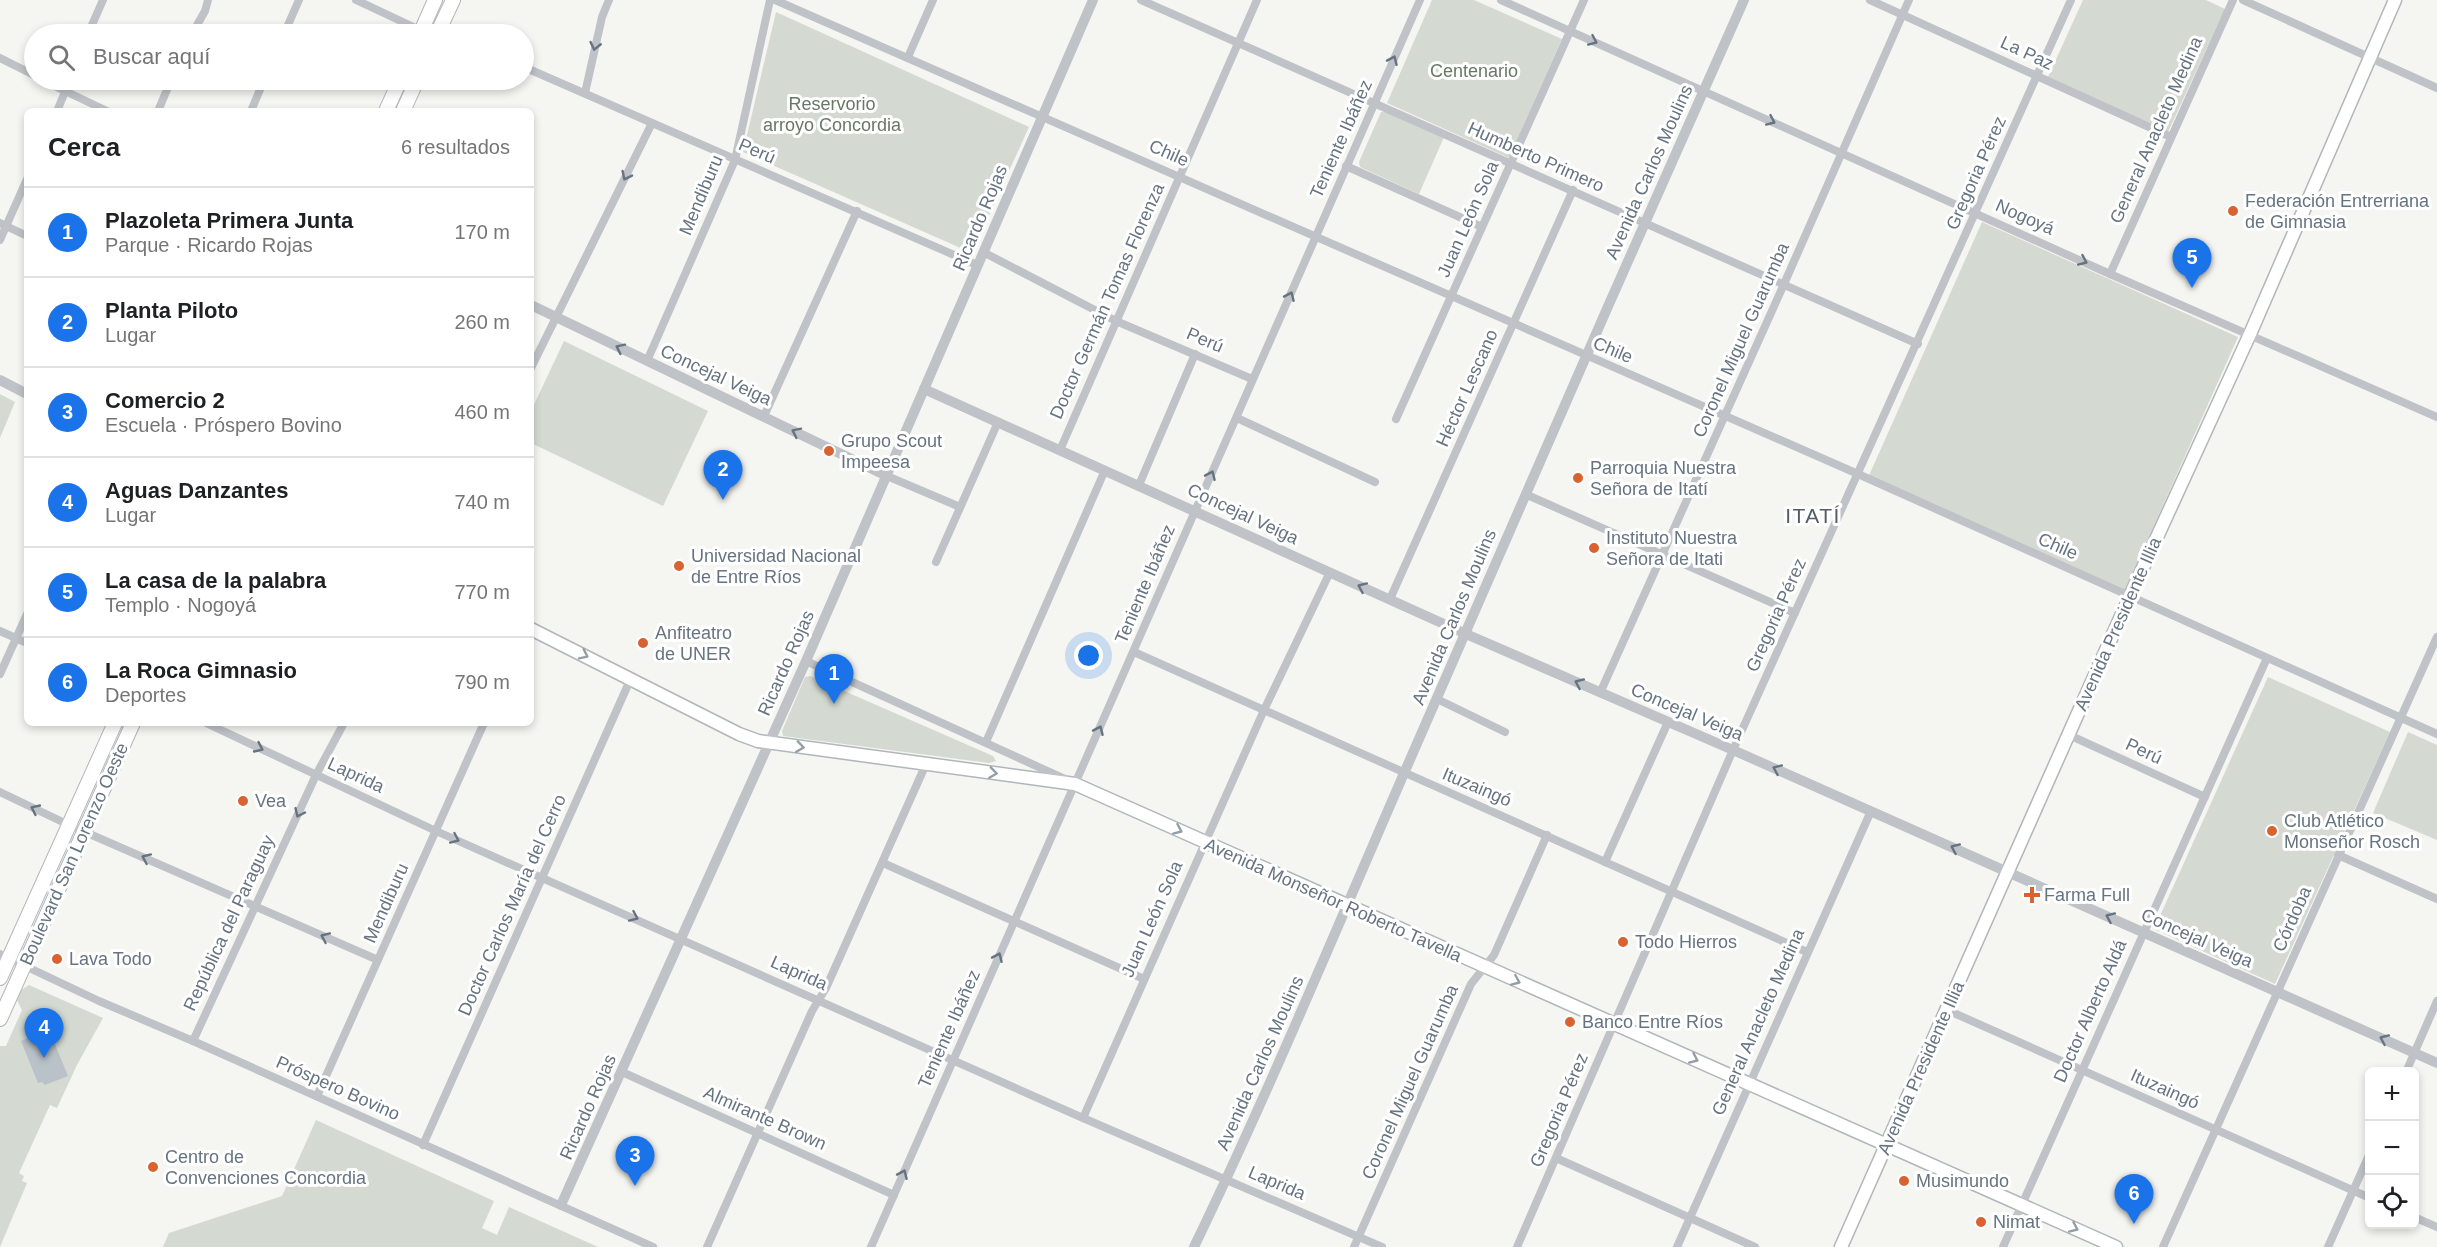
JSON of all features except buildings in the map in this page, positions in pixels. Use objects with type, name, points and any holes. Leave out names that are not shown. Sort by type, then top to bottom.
[{"type":"main road","points":[[424,24],[435,0]]},
{"type":"main road","points":[[445,24],[453,0]]},
{"type":"main road","name":"Avenida Presidente Illia","points":[[1841,1247],[2130,596],[2250,334],[2395,0]]},
{"type":"main road","points":[[388,108],[396,90]]},
{"type":"main road","points":[[404,108],[412,90]]},
{"type":"main road","name":"Avenida Monseñor Roberto Tavella","points":[[534,630],[739,734],[769,743],[1075,784],[2116,1247]]},
{"type":"main road","name":"Boulevard San Lorenzo Oeste","points":[[0,978],[4,956],[69,825],[114,726]]},
{"type":"main road","name":"Boulevard San Lorenzo Oeste","points":[[0,1019],[132,726]]},
{"type":"street","points":[[92,24],[103,0]]},
{"type":"street","points":[[198,24],[208,0]]},
{"type":"street","points":[[288,24],[299,0]]},
{"type":"street","points":[[356,0],[405,24]]},
{"type":"street","points":[[585,93],[602,17],[609,0]]},
{"type":"street","name":"Chile","points":[[772,0],[908,57],[1858,474],[2437,734]]},
{"type":"street","name":"Mendiburu","points":[[647,361],[735,160],[772,0]]},
{"type":"street","points":[[908,57],[933,0]]},
{"type":"street","name":"Ricardo Rojas","points":[[561,1205],[806,661],[1093,0]]},
{"type":"street","name":"Humberto Primero","points":[[1141,0],[1918,344]]},
{"type":"street","name":"Doctor Germán Tomas Florenza","points":[[1060,450],[1257,0]]},
{"type":"street","name":"Teniente Ibáñez","points":[[871,1247],[1420,0]]},
{"type":"street","name":"Nogoyá","points":[[1501,0],[2110,274],[2437,417]]},
{"type":"street","name":"Juan León Sola","points":[[1396,419],[1584,0]]},
{"type":"street","name":"Avenida Carlos Moulins","points":[[1194,1247],[1347,906],[1644,222],[1744,0]]},
{"type":"street","name":"La Paz","points":[[1870,0],[2171,137]]},
{"type":"street","name":"Coronel Miguel Guarumba","points":[[1600,693],[1843,153],[1909,0]]},
{"type":"street","name":"Gregoria Pérez","points":[[1517,1247],[1733,750],[1918,344],[2071,0]]},
{"type":"street","name":"General Anacleto Medina","points":[[2110,274],[2233,0]]},
{"type":"street","points":[[2243,0],[2437,88]]},
{"type":"street","points":[[0,58],[24,70]]},
{"type":"street","name":"Perú","points":[[534,71],[977,265]]},
{"type":"street","points":[[159,108],[167,90]]},
{"type":"street","points":[[252,108],[260,90]]},
{"type":"street","points":[[58,108],[65,91],[101,108]]},
{"type":"street","points":[[534,362],[652,123]]},
{"type":"street","points":[[1346,166],[1482,227]]},
{"type":"street","points":[[0,240],[3,224],[24,185]]},
{"type":"street","name":"Héctor Lescano","points":[[1390,599],[1573,190]]},
{"type":"street","points":[[764,416],[858,211]]},
{"type":"street","points":[[3,224],[24,234]]},
{"type":"street","name":"Perú","points":[[983,252],[1116,321],[1252,379]]},
{"type":"street","name":"Concejal Veiga","points":[[534,306],[887,476]]},
{"type":"street","points":[[1139,485],[1195,354]]},
{"type":"street","points":[[0,380],[24,392]]},
{"type":"street","name":"Concejal Veiga","points":[[924,389],[1466,634],[2437,1063]]},
{"type":"street","points":[[1236,418],[1375,483]]},
{"type":"street","points":[[936,562],[998,422]]},
{"type":"street","points":[[986,742],[1105,470]]},
{"type":"street","points":[[887,476],[960,507]]},
{"type":"street","points":[[1525,494],[1795,613]]},
{"type":"street","name":"Juan León Sola","points":[[1083,1118],[1204,842],[1330,572]]},
{"type":"street","points":[[0,674],[24,621]]},
{"type":"street","points":[[0,631],[24,642]]},
{"type":"street","name":"Córdoba","points":[[2163,1247],[2437,637]]},
{"type":"street","name":"Ituzaingó","points":[[1134,652],[1807,952]]},
{"type":"street","name":"Doctor Alberto Aldá","points":[[2003,1247],[2267,658]]},
{"type":"street","points":[[806,661],[1075,784]]},
{"type":"street","name":"Doctor Carlos María del Cerro","points":[[423,1145],[631,678]]},
{"type":"street","points":[[1437,699],[1505,732]]},
{"type":"street","points":[[1605,862],[1668,722]]},
{"type":"street","name":"Laprida","points":[[212,726],[436,831],[1083,1118],[1382,1247]]},
{"type":"street","name":"República del Paraguay","points":[[193,1041],[316,775],[342,726]]},
{"type":"street","name":"Mendiburu","points":[[317,1096],[483,726]]},
{"type":"street","name":"Perú","points":[[2069,735],[2205,796]]},
{"type":"street","points":[[707,1247],[926,764]]},
{"type":"street","points":[[0,792],[69,825],[378,960]]},
{"type":"street","name":"General Anacleto Medina","points":[[1677,1247],[1748,1083],[1871,811]]},
{"type":"street","name":"Coronel Miguel Guarumba","points":[[1354,1247],[1471,984],[1494,955],[1547,835]]},
{"type":"street","points":[[2338,855],[2437,899]]},
{"type":"street","points":[[883,863],[1144,979]]},
{"type":"street","name":"Próspero Bovino","points":[[4,956],[99,1001],[653,1247]]},
{"type":"street","points":[[2408,1067],[2437,1001]]},
{"type":"street","name":"Ituzaingó","points":[[1947,1010],[2365,1196]]},
{"type":"street","name":"Almirante Brown","points":[[622,1072],[894,1195]]},
{"type":"street","points":[[1556,1158],[1755,1247]]},
{"type":"street","points":[[2328,1247],[2365,1164]]},
{"type":"street","points":[[2419,1219],[2437,1227]]},
{"type":"green space","name":"Centenario","points":[[1432,0],[1474,0],[1562,39],[1509,158],[1387,103]]},
{"type":"green space","points":[[2083,0],[2206,0],[2225,9],[2168,132],[2048,77]]},
{"type":"green space","name":"Reservorio arroyo Concordia","points":[[776,12],[1029,127],[972,253],[743,152]]},
{"type":"green space","name":"Centenario","points":[[1381,112],[1386,112],[1444,137],[1419,194],[1360,167],[1359,162]]},
{"type":"green space","points":[[1982,222],[2238,337],[2123,595],[1867,480]]},
{"type":"green space","points":[[564,341],[708,411],[663,506],[534,444],[534,405]]},
{"type":"green space","points":[[0,394],[15,402],[0,438]]},
{"type":"green space","points":[[810,676],[993,756],[996,761],[989,763],[783,736],[782,731],[805,677]]},
{"type":"green space","name":"Club Atlético Monseñor Rosch","points":[[2268,677],[2390,732],[2275,984],[2154,929]]},
{"type":"green space","points":[[2408,732],[2437,745],[2437,840],[2373,813]]},
{"type":"green space","points":[[29,985],[103,1018],[57,1108],[50,1105],[19,1173],[24,1176],[22,1181],[27,1183],[0,1247],[0,1046],[6,1046],[22,1010],[17,1000],[20,991]]},
{"type":"green space","points":[[316,1120],[494,1201],[482,1228],[497,1235],[509,1207],[598,1247],[163,1247],[169,1233],[282,1196]]},
{"type":"shaded area","points":[[46,1030],[47,1034],[50,1032],[68,1076],[45,1085],[42,1082],[38,1083],[21,1041]]},
{"type":"place","name":"Federación Entrerriana de Gimnasia","points":[[2233,211]]},
{"type":"place","name":"La casa de la palabra","points":[[2192,288]]},
{"type":"place","name":"Grupo Scout Impeesa","points":[[829,451]]},
{"type":"place","name":"Parroquia Nuestra Señora de Itatí","points":[[1578,478]]},
{"type":"place","name":"Planta Piloto","points":[[723,500]]},
{"type":"place","name":"Instituto Nuestra Señora de Itati","points":[[1594,548]]},
{"type":"place","name":"Universidad Nacional de Entre Ríos","points":[[679,566]]},
{"type":"place","name":"Anfiteatro de UNER","points":[[643,643]]},
{"type":"place","name":"Plazoleta Primera Junta","points":[[834,704]]},
{"type":"place","name":"Vea","points":[[243,801]]},
{"type":"place","name":"Club Atlético Monseñor Rosch","points":[[2272,831]]},
{"type":"place","name":"Farma Full","points":[[2032,895]]},
{"type":"place","name":"Todo Hierros","points":[[1623,942]]},
{"type":"place","name":"Lava Todo","points":[[57,959]]},
{"type":"place","name":"Banco Entre Ríos","points":[[1570,1022]]},
{"type":"place","name":"Aguas Danzantes","points":[[44,1058]]},
{"type":"place","name":"Centro de Convenciones Concordia","points":[[153,1167]]},
{"type":"place","name":"Musimundo","points":[[1904,1181]]},
{"type":"place","name":"Comercio 2","points":[[635,1186]]},
{"type":"place","name":"Nimat","points":[[1981,1222]]},
{"type":"place","name":"La Roca Gimnasio","points":[[2134,1224]]},
{"type":"district","name":"ITATÍ","points":[[1813,516]]}]
